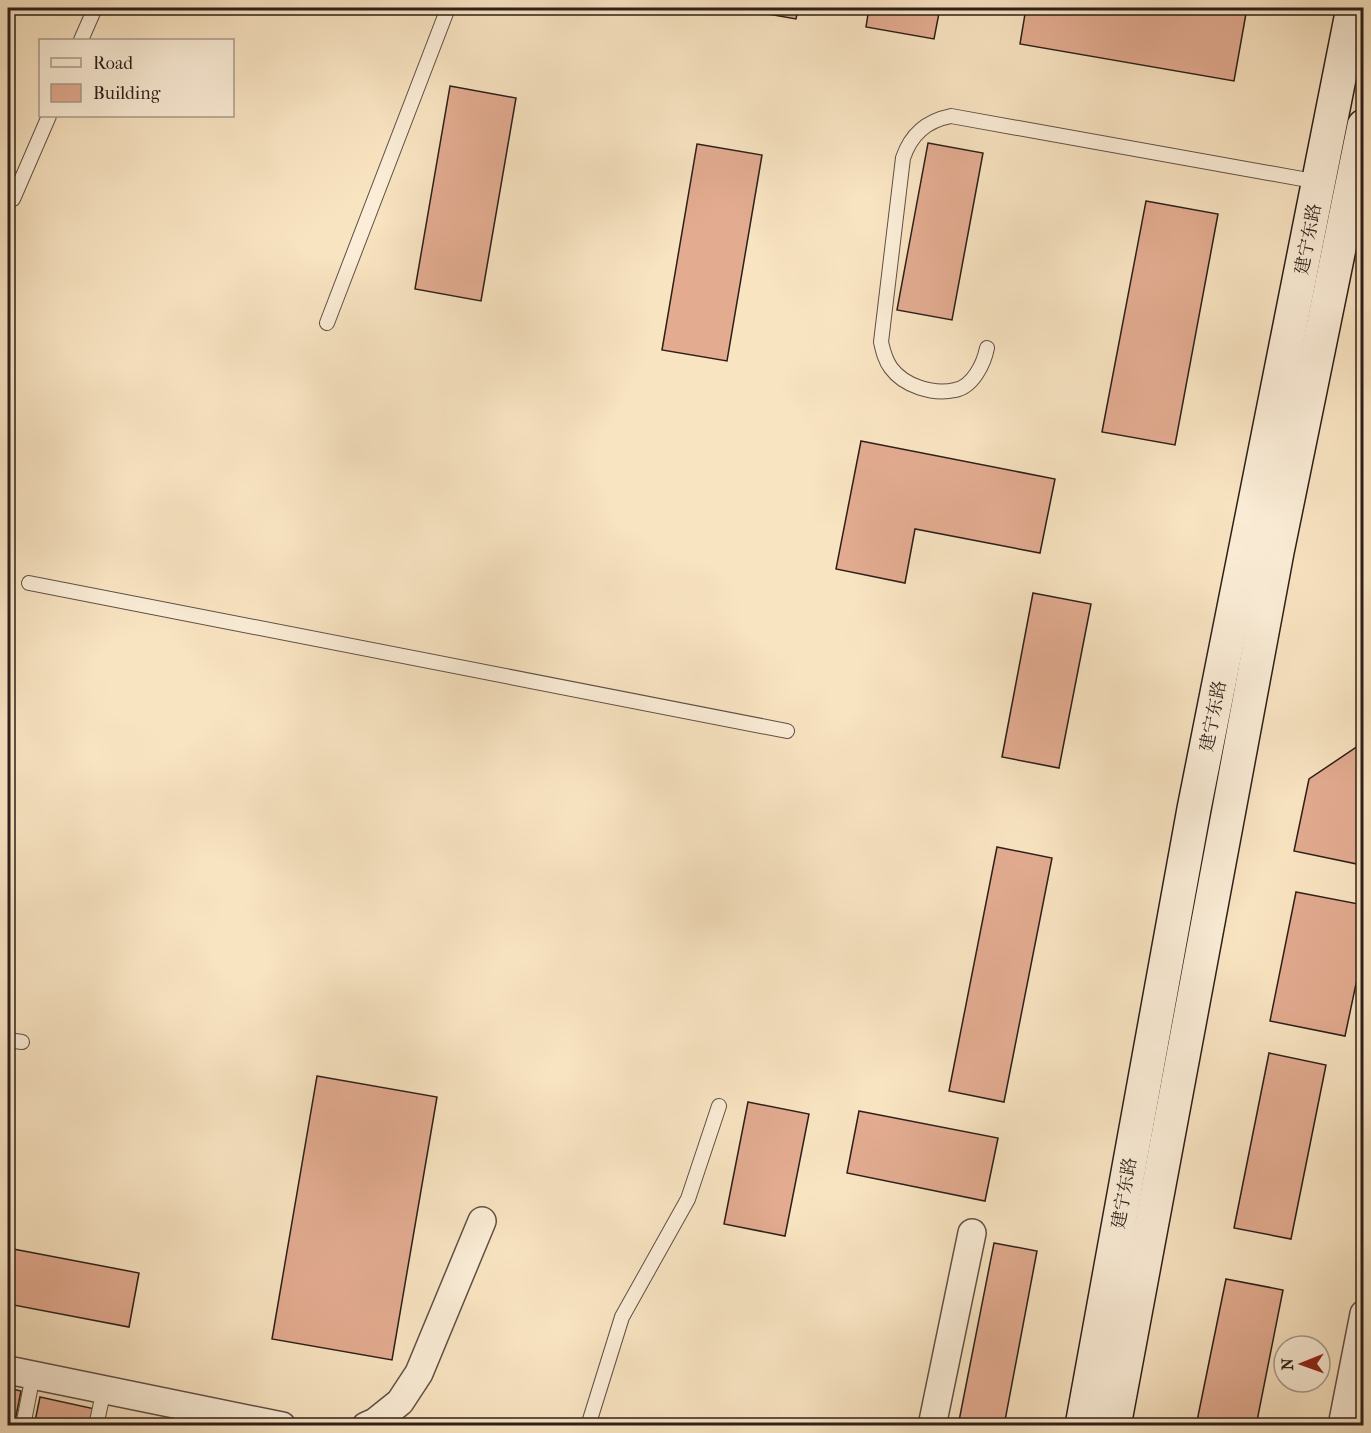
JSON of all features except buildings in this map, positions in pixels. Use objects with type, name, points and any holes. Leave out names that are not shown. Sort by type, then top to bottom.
[{"type":"main road","name":"建宁东路","points":[[1082,1425],[1192,820],[1353,8]]},
{"type":"main road","name":"建宁东路","points":[[1114,1425],[1274,563],[1364,126]]},
{"type":"street","points":[[366,1425],[375,1422],[400,1402],[419,1373],[482,1221]]},
{"type":"street","points":[[932,1425],[972,1233]]},
{"type":"street","points":[[1342,1425],[1364,1314]]},
{"type":"street","points":[[20,1372],[282,1425]]},
{"type":"lane","points":[[81,39],[95,8]]},
{"type":"lane","points":[[327,323],[448,8]]},
{"type":"lane","points":[[987,348],[981,368],[966,384],[956,390],[932,390],[920,388],[900,378],[884,355],[881,342],[903,158],[915,134],[938,118],[951,116],[1319,182]]},
{"type":"lane","points":[[13,200],[49,117]]},
{"type":"lane","points":[[29,583],[787,731]]},
{"type":"lane","points":[[588,1425],[622,1317],[688,1199],[719,1106]]},
{"type":"lane","points":[[20,1372],[23,1425]]},
{"type":"lane","points":[[96,1425],[104,1389]]}]
